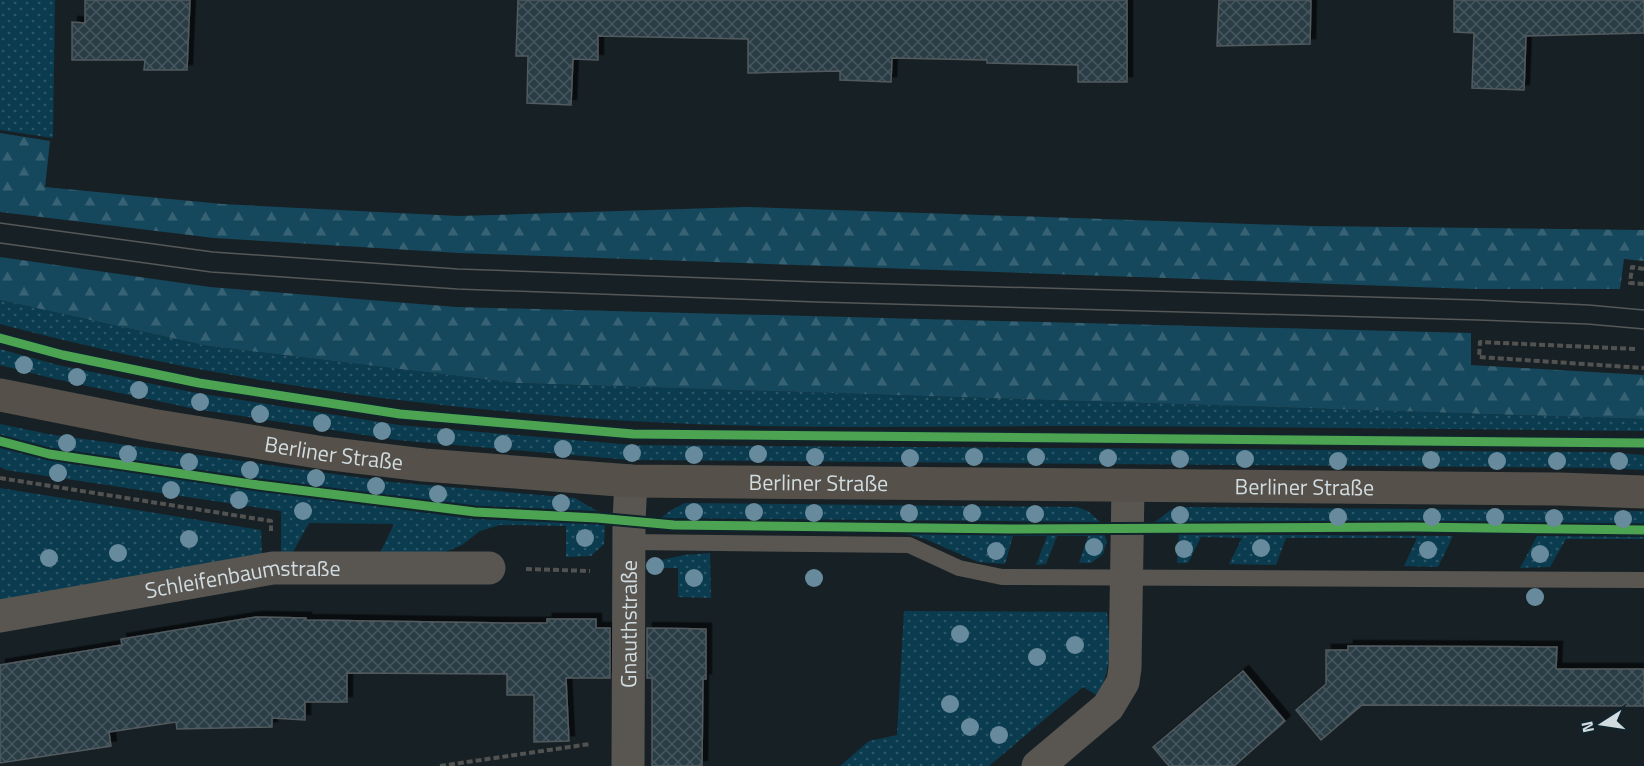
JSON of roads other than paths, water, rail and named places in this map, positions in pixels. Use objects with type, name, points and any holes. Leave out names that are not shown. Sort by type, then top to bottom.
[{"type":"main road","name":"Berliner Straße","points":[[0,396],[151,425],[324,453],[445,466],[632,481],[1547,489],[1644,492]]},
{"type":"street","name":"Gnauthstraße","points":[[628,752],[629,556],[632,481]]},
{"type":"street","points":[[1038,766],[1108,707],[1123,682],[1128,487]]},
{"type":"street","name":"Schleifenbaumstraße","points":[[0,616],[273,568],[489,568]]},
{"type":"lane","points":[[629,556],[909,545],[959,568],[1002,577],[1644,580]]},
{"type":"tram line","points":[[0,223],[213,252],[458,269],[819,282],[1479,300],[1644,310]]},
{"type":"tram line","points":[[0,243],[211,272],[457,289],[817,302],[1478,320],[1587,324],[1644,329]]}]
